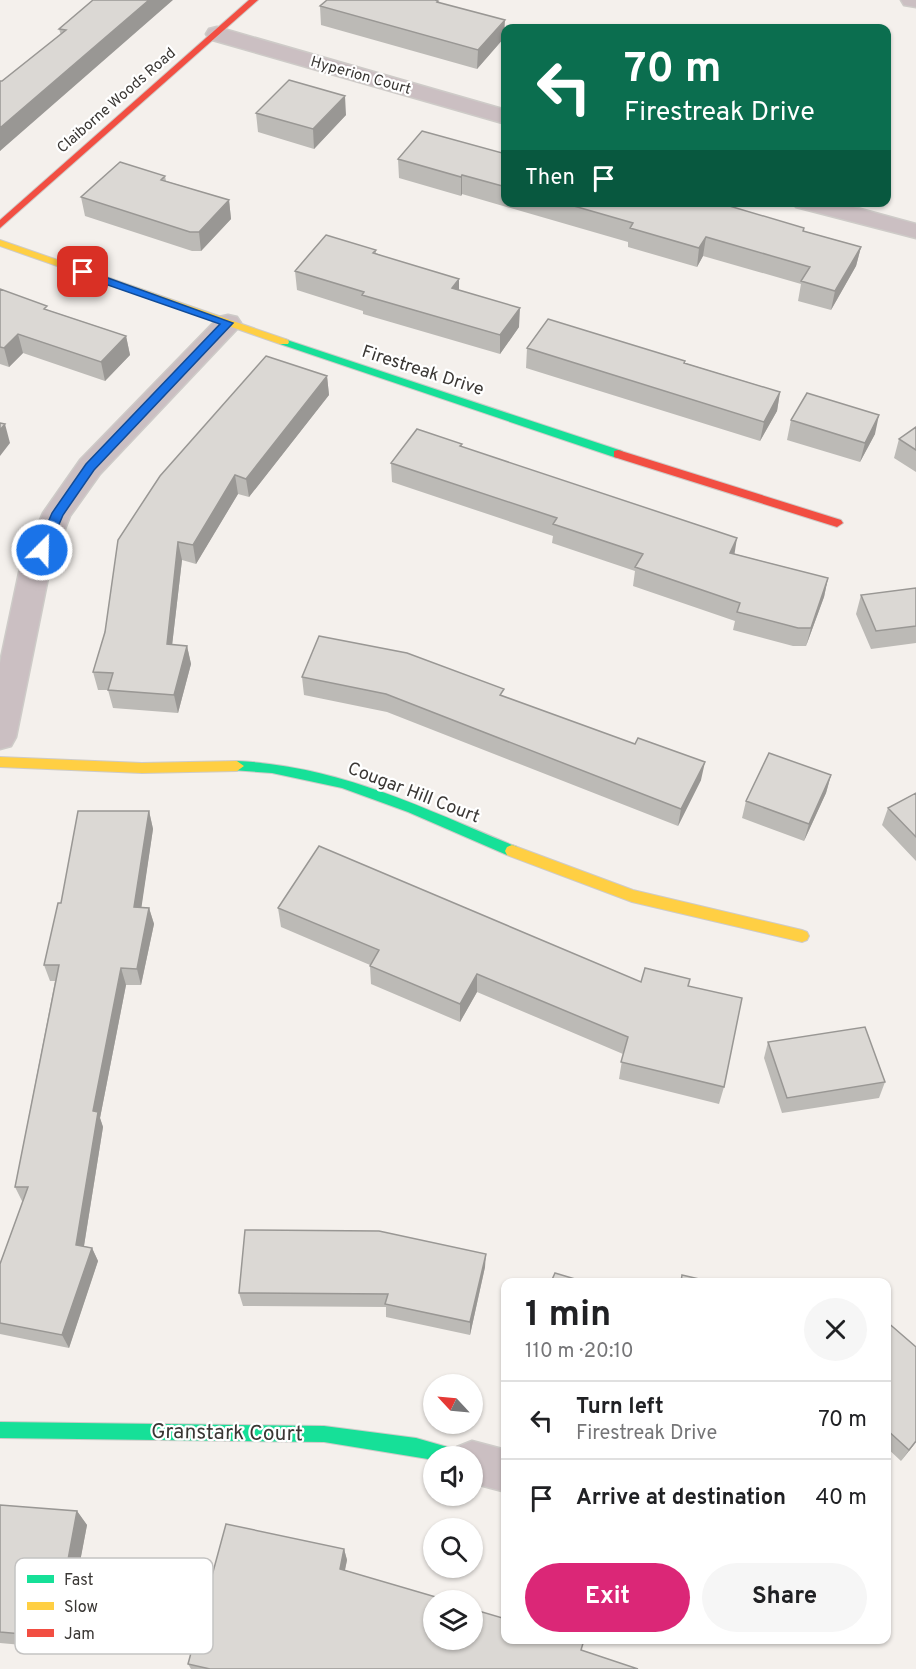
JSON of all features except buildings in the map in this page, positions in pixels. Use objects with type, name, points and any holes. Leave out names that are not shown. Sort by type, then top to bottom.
[{"type":"street","name":"Claiborne Woods Road","points":[[0,225],[254,0]]},
{"type":"street","points":[[912,0],[916,1]]},
{"type":"street","name":"Hyperion Court","points":[[217,34],[501,116]]},
{"type":"street","points":[[824,207],[916,231]]},
{"type":"street","name":"Firestreak Drive","points":[[0,243],[228,323],[690,478],[837,523]]},
{"type":"street","points":[[0,737],[35,568],[57,513],[90,467],[228,323]]},
{"type":"street","name":"Cougar Hill Court","points":[[0,762],[142,768],[249,766],[300,772],[343,782],[559,870],[632,896],[802,936]]},
{"type":"street","name":"Granstark Court","points":[[0,1430],[324,1434],[423,1449]]},
{"type":"street","points":[[483,1465],[501,1470]]},
{"type":"traffic: fast","points":[[284,342],[618,454]]},
{"type":"traffic: fast","points":[[237,766],[272,768],[343,783],[412,808],[512,851]]},
{"type":"traffic: fast","points":[[0,1430],[324,1434],[423,1449]]},
{"type":"traffic: slow","points":[[0,243],[284,342]]},
{"type":"traffic: slow","points":[[0,762],[142,768],[237,766]]},
{"type":"traffic: slow","points":[[512,851],[632,896],[802,936]]},
{"type":"traffic: jam","points":[[0,225],[254,0]]},
{"type":"traffic: jam","points":[[618,454],[837,523]]},
{"type":"route","points":[[42,550],[57,513],[90,467],[228,323],[83,272]]}]
